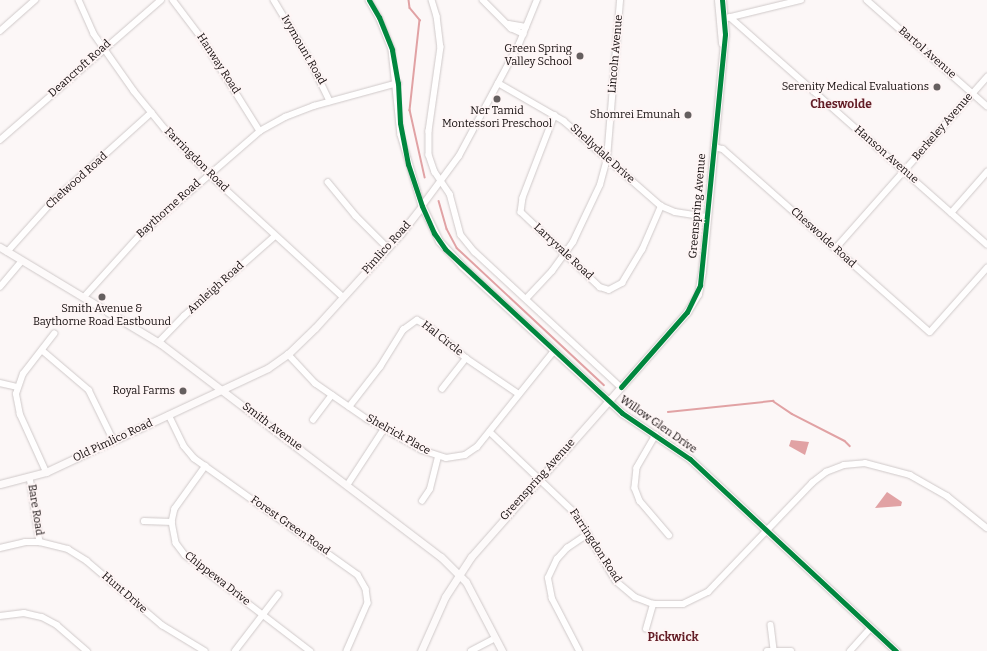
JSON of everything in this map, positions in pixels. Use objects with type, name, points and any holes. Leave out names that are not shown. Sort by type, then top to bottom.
[{"type":"main road","name":"Greenspring Avenue","points":[[718,0],[725,18]]},
{"type":"main road","name":"Greenspring Avenue","points":[[421,651],[458,573],[485,539],[621,387],[694,302],[700,285],[708,216],[725,18],[722,0]]},
{"type":"main road","name":"Pimlico Road","points":[[222,390],[253,376],[288,354],[388,248],[422,206]]},
{"type":"main road","name":"Willow Glen Drive","points":[[422,206],[434,233],[445,249],[608,401],[628,418],[685,455],[896,651]]},
{"type":"main road","name":"Smith Avenue","points":[[0,247],[159,342],[348,484],[458,573],[473,594],[502,651]]},
{"type":"main road","name":"Old Pimlico Road","points":[[0,484],[46,472],[222,390]]},
{"type":"street","points":[[0,31],[35,0]]},
{"type":"street","name":"Farringdon Road","points":[[79,0],[89,25],[151,113],[209,174],[343,297]]},
{"type":"street","name":"Deancroft Road","points":[[0,140],[161,0]]},
{"type":"street","name":"Hanway Road","points":[[173,0],[201,38],[260,131]]},
{"type":"street","name":"Ivymount Road","points":[[274,0],[317,72],[330,101]]},
{"type":"street","points":[[369,0],[389,40],[398,83],[401,135],[422,206]]},
{"type":"street","name":"Willow Glen Drive","points":[[432,0],[437,16],[441,47],[428,148],[432,166],[450,194],[458,228],[465,241],[621,387]]},
{"type":"street","points":[[483,0],[509,24],[511,28],[524,34]]},
{"type":"street","name":"Pimlico Road","points":[[422,206],[459,156],[524,34],[537,0]]},
{"type":"street","name":"Lincoln Avenue","points":[[526,299],[566,254],[595,200],[607,159],[620,0]]},
{"type":"street","points":[[725,18],[801,0]]},
{"type":"street","name":"Bartol Avenue","points":[[867,0],[987,106]]},
{"type":"street","name":"Hanson Avenue","points":[[725,18],[987,244]]},
{"type":"street","points":[[509,24],[526,27]]},
{"type":"street","name":"Berkeley Avenue","points":[[835,249],[987,77]]},
{"type":"street","name":"Baythorne Road","points":[[84,297],[128,247],[209,174],[260,131],[285,117],[330,101],[398,83]]},
{"type":"street","name":"Shellydale Drive","points":[[498,83],[555,115],[661,206],[675,212],[708,216]]},
{"type":"street","name":"Chelwood Road","points":[[7,252],[51,203],[151,113]]},
{"type":"street","name":"Larryvale Road","points":[[555,115],[521,203],[521,212],[600,287],[609,290],[622,283],[642,250],[661,206]]},
{"type":"street","name":"Cheswolde Road","points":[[714,147],[723,149],[930,332],[987,268]]},
{"type":"street","points":[[951,213],[987,172]]},
{"type":"street","points":[[328,182],[356,216],[388,248]]},
{"type":"street","name":"Amleigh Road","points":[[159,342],[184,316],[275,236]]},
{"type":"street","points":[[0,288],[22,261]]},
{"type":"street","name":"Hal Circle","points":[[349,407],[380,367],[403,330],[417,320],[429,326],[466,358],[519,394]]},
{"type":"street","points":[[46,472],[17,407],[16,387],[54,334]]},
{"type":"street","points":[[42,350],[89,390],[114,441]]},
{"type":"street","name":"Shelrick Place","points":[[288,354],[309,378],[349,407],[384,429],[438,457],[454,458],[465,455],[477,447],[554,351]]},
{"type":"street","points":[[442,389],[466,358]]},
{"type":"street","points":[[0,383],[16,387]]},
{"type":"street","points":[[313,420],[332,395]]},
{"type":"street","name":"Forest Green Road","points":[[169,415],[184,446],[206,466],[358,575],[366,589],[368,603],[347,651]]},
{"type":"street","points":[[348,484],[384,429]]},
{"type":"street","name":"Farringdon Road","points":[[490,432],[566,503],[588,534],[616,581],[635,597],[653,604],[675,605],[702,596],[718,583],[817,478],[837,467],[857,463],[891,468],[920,479],[951,498],[987,528]]},
{"type":"street","points":[[656,435],[637,468],[635,488],[640,501],[669,536]]},
{"type":"street","points":[[422,501],[430,489],[438,457]]},
{"type":"street","name":"Chippewa Drive","points":[[206,466],[178,503],[172,522],[173,536],[185,555],[310,651]]},
{"type":"street","name":"Bare Road","points":[[30,477],[40,542]]},
{"type":"street","points":[[144,521],[172,522]]},
{"type":"street","points":[[578,651],[552,599],[548,578],[557,559],[567,548],[588,534]]},
{"type":"street","name":"Hunt Drive","points":[[0,548],[25,542],[40,542],[60,546],[78,555],[162,625],[205,651]]},
{"type":"street","points":[[234,651],[278,595]]},
{"type":"street","points":[[646,629],[653,604]]},
{"type":"street","points":[[0,616],[24,613],[42,617],[57,625],[87,651]]},
{"type":"street","points":[[770,625],[774,649]]},
{"type":"street","points":[[850,651],[871,628]]},
{"type":"street","points":[[471,651],[495,638]]},
{"type":"street","points":[[767,651],[774,649],[791,651]]},
{"type":"shaded area","points":[[791,440],[809,442],[805,455],[789,446]]},
{"type":"shaded area","points":[[887,492],[902,502],[901,506],[875,508]]},
{"type":"waterway","points":[[409,0],[410,8],[420,20],[410,110],[425,177]]},
{"type":"waterway","points":[[439,201],[447,229],[457,248],[604,385]]},
{"type":"waterway","points":[[668,412],[773,401],[792,414],[845,441],[850,446]]},
{"type":"cycle path","points":[[369,0],[379,17],[392,50],[398,83],[400,123],[408,164],[422,206],[434,233],[445,249],[622,413],[690,459],[896,651]]},
{"type":"cycle path","points":[[621,387],[687,312],[700,285],[725,34],[722,0]]},
{"type":"place","name":"Green Spring Valley School","points":[[580,56]]},
{"type":"place","name":"Serenity Medical Evaluations","points":[[937,87]]},
{"type":"place","name":"Ner Tamid Montessori Preschool","points":[[497,99]]},
{"type":"place","name":"Shomrei Emunah","points":[[688,115]]},
{"type":"place","name":"Smith Avenue & Baythorne Road Eastbound","points":[[102,297]]},
{"type":"place","name":"Royal Farms","points":[[183,391]]},
{"type":"district","name":"Cheswolde","points":[[841,105]]},
{"type":"district","name":"Pickwick","points":[[673,638]]}]
